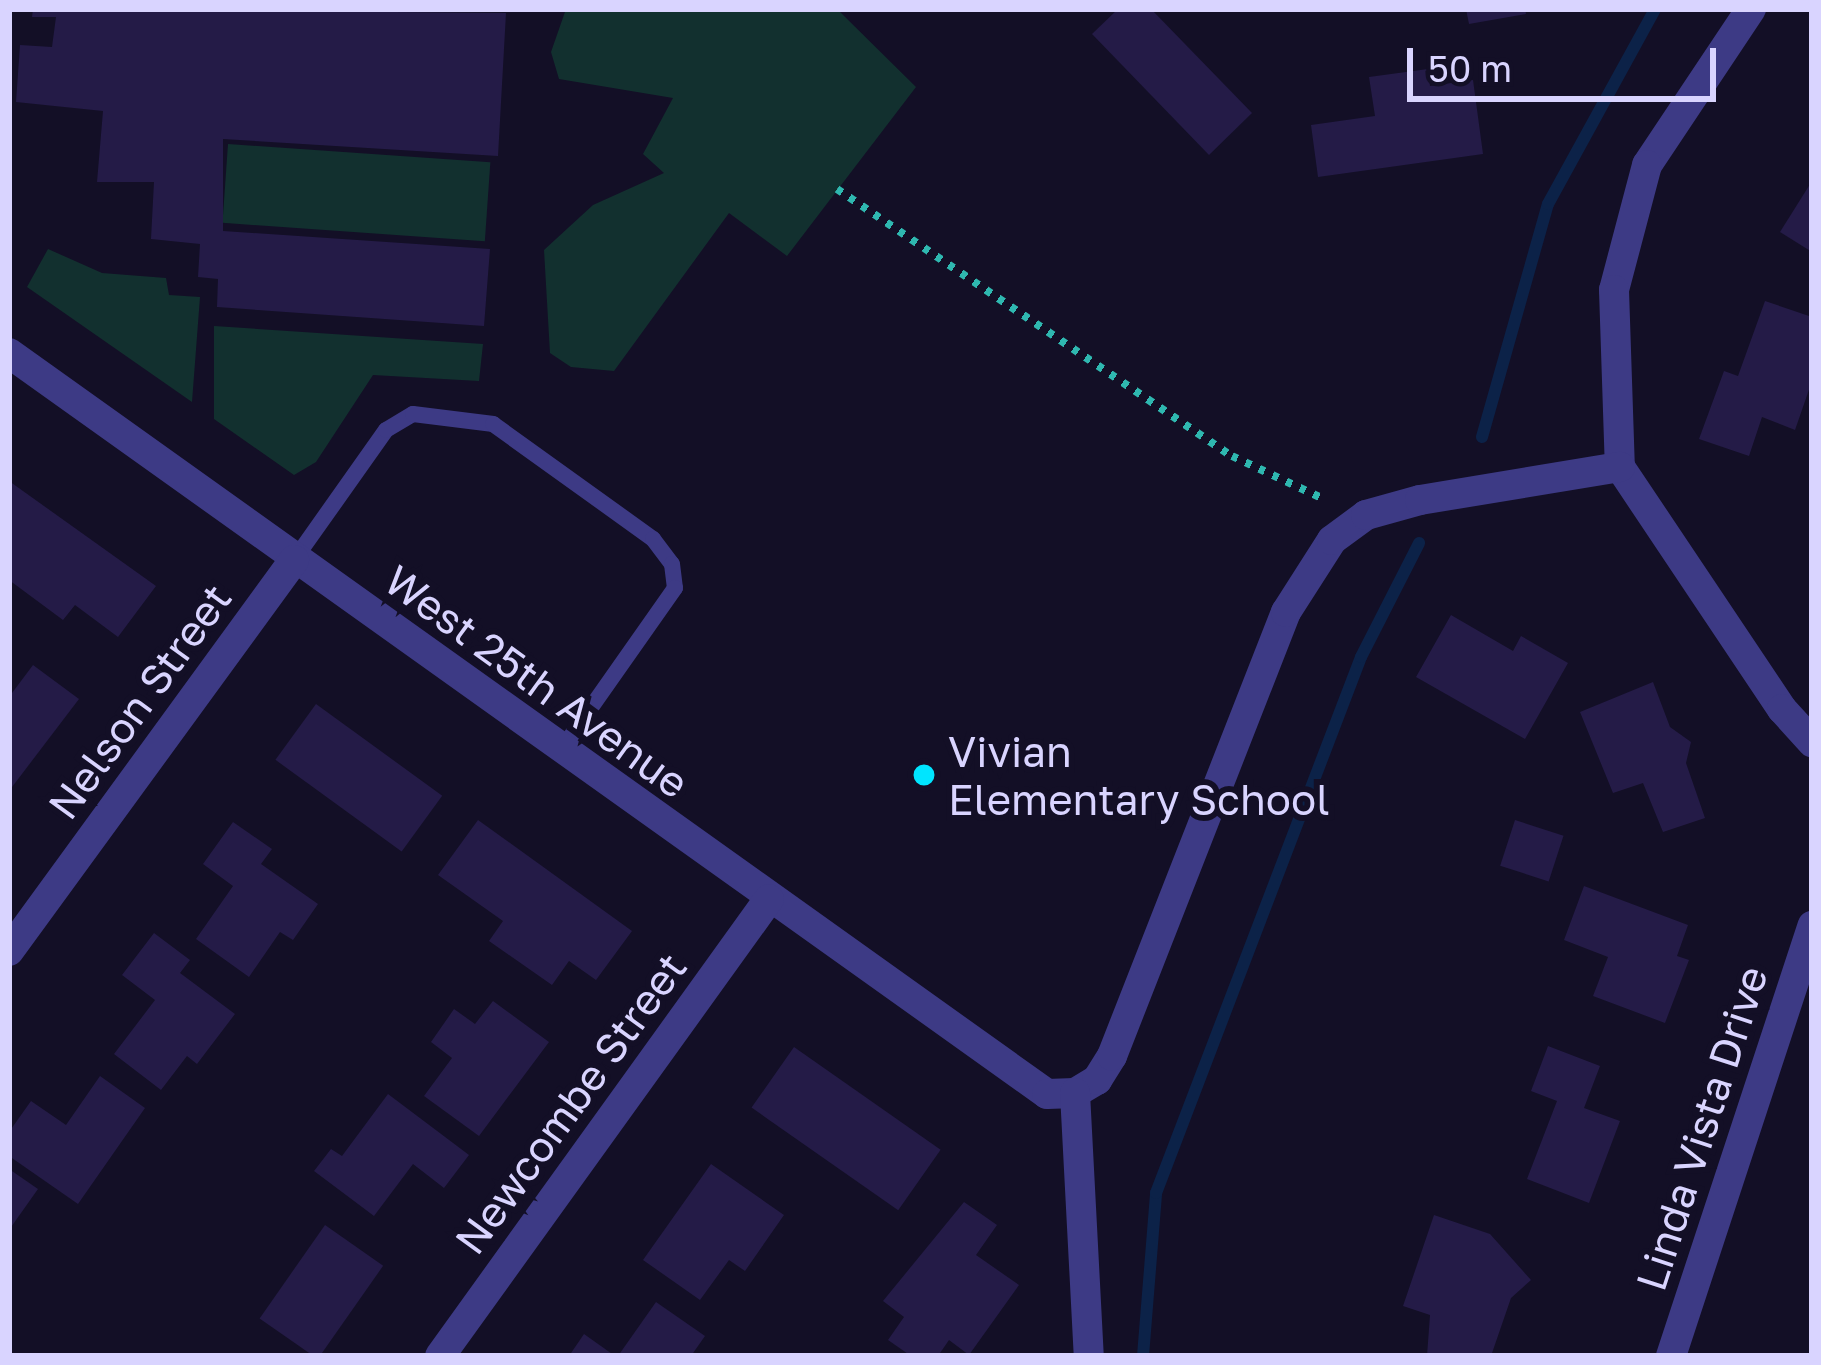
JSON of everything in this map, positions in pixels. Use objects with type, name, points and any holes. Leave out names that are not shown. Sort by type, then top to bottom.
[{"type":"street","points":[[1751,9],[1647,165],[1614,290],[1620,467],[1782,709],[1812,742]]},
{"type":"street","name":"West 25th Avenue","points":[[9,353],[1016,1077],[1047,1094],[1075,1093]]},
{"type":"street","points":[[1089,1356],[1075,1093],[1097,1080],[1112,1056],[1286,612],[1332,540],[1366,515],[1420,500],[1620,467]]},
{"type":"street","name":"Nelson Street","points":[[9,951],[294,560]]},
{"type":"street","name":"Newcombe Street","points":[[440,1356],[769,899]]},
{"type":"street","name":"Linda Vista Drive","points":[[1671,1356],[1812,926]]},
{"type":"lane","points":[[294,560],[386,430],[413,414],[493,424],[652,539],[672,564],[675,588],[561,750]]},
{"type":"path","points":[[837,190],[1232,456],[1336,504]]},
{"type":"green space","points":[[566,9],[837,9],[916,87],[787,256],[729,213],[614,371],[571,367],[550,353],[544,250],[593,205],[664,173],[643,154],[673,98],[559,79],[551,52]]},
{"type":"green space","points":[[228,144],[490,162],[485,241],[222,223]]},
{"type":"green space","points":[[48,249],[102,273],[166,278],[169,295],[200,297],[192,402],[27,287]]},
{"type":"green space","points":[[214,326],[483,344],[479,381],[373,375],[316,462],[294,475],[214,419]]},
{"type":"building","points":[[33,9],[506,13],[498,156],[223,139],[223,231],[490,249],[484,326],[217,307],[218,279],[198,277],[200,244],[151,239],[154,182],[97,182],[103,111],[16,102],[20,45],[52,47],[56,17],[32,17]]},
{"type":"building","points":[[1118,9],[1151,9],[1252,113],[1209,155],[1092,34]]},
{"type":"building","points":[[1466,9],[1525,9],[1526,14],[1469,24]]},
{"type":"building","points":[[1428,69],[1430,86],[1473,80],[1483,154],[1318,177],[1311,125],[1375,116],[1369,77]]},
{"type":"building","points":[[1812,181],[1812,252],[1780,232]]},
{"type":"building","points":[[1765,301],[1812,317],[1812,381],[1795,430],[1762,417],[1749,456],[1699,439],[1724,371],[1738,376]]},
{"type":"building","points":[[9,481],[156,586],[118,637],[75,605],[63,620],[9,580]]},
{"type":"building","points":[[1451,615],[1513,651],[1521,636],[1568,663],[1525,739],[1416,677]]},
{"type":"building","points":[[33,665],[79,699],[9,791],[9,697]]},
{"type":"building","points":[[1653,682],[1670,727],[1691,742],[1686,763],[1705,818],[1663,832],[1643,783],[1613,793],[1580,712]]},
{"type":"building","points":[[316,704],[442,796],[402,852],[275,760]]},
{"type":"building","points":[[478,820],[632,931],[596,980],[569,961],[552,985],[489,941],[503,921],[438,875]]},
{"type":"building","points":[[1515,820],[1564,836],[1549,881],[1500,866]]},
{"type":"building","points":[[233,822],[272,849],[261,864],[318,904],[293,940],[280,932],[249,977],[196,939],[233,886],[203,864]]},
{"type":"building","points":[[1584,886],[1688,925],[1677,956],[1689,960],[1665,1023],[1593,996],[1608,957],[1564,940]]},
{"type":"building","points":[[154,933],[190,960],[180,973],[235,1014],[197,1064],[187,1056],[161,1090],[114,1054],[155,1000],[122,975]]},
{"type":"building","points":[[493,1001],[549,1042],[479,1136],[424,1096],[452,1058],[431,1042],[454,1009],[475,1024]]},
{"type":"building","points":[[1548,1046],[1600,1066],[1584,1108],[1620,1121],[1589,1203],[1527,1179],[1557,1101],[1531,1091]]},
{"type":"building","points":[[794,1047],[941,1150],[898,1210],[752,1108]]},
{"type":"building","points":[[100,1076],[145,1108],[78,1204],[9,1156],[9,1132],[31,1101],[66,1125]]},
{"type":"building","points":[[388,1094],[469,1155],[444,1188],[413,1164],[374,1216],[314,1171],[331,1149],[342,1156]]},
{"type":"building","points":[[711,1164],[784,1215],[745,1271],[729,1260],[700,1300],[643,1260]]},
{"type":"building","points":[[9,1169],[38,1189],[9,1230]]},
{"type":"building","points":[[964,1202],[997,1225],[976,1255],[1019,1285],[969,1355],[949,1340],[938,1356],[911,1356],[888,1340],[904,1317],[883,1301]]},
{"type":"building","points":[[1434,1215],[1490,1234],[1531,1280],[1511,1298],[1491,1356],[1427,1356],[1430,1315],[1403,1306]]},
{"type":"building","points":[[325,1225],[383,1266],[320,1356],[260,1318]]},
{"type":"building","points":[[656,1302],[705,1336],[691,1356],[618,1356]]},
{"type":"building","points":[[584,1334],[615,1356],[569,1356]]},
{"type":"waterway","points":[[1482,437],[1548,204],[1655,9]]},
{"type":"waterway","points":[[1143,1356],[1156,1193],[1361,657],[1419,543]]},
{"type":"place","name":"Vivian Elementary School","points":[[924,775]]}]
